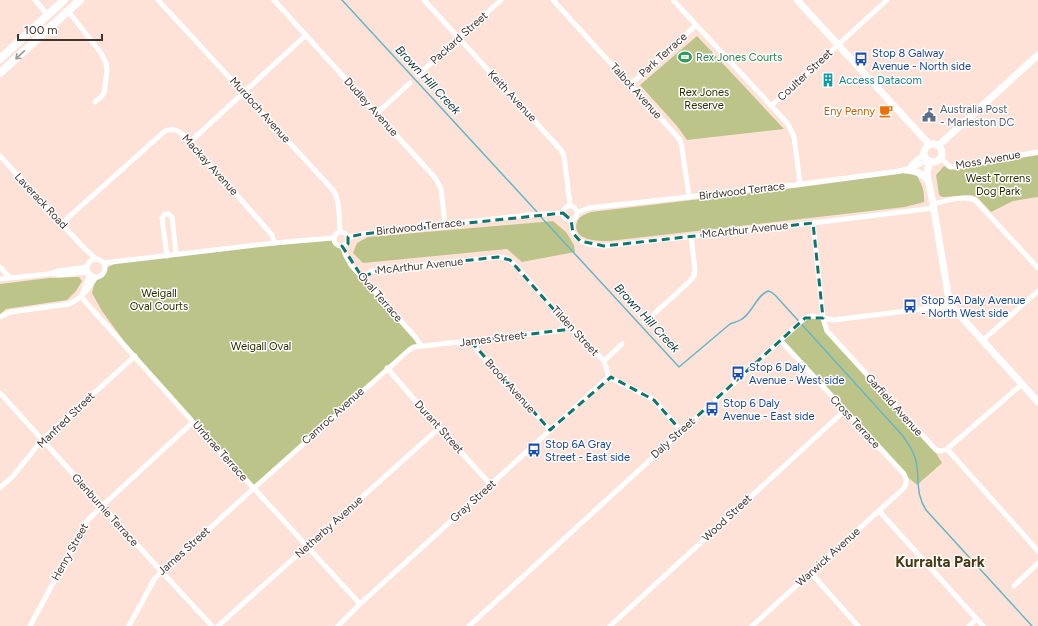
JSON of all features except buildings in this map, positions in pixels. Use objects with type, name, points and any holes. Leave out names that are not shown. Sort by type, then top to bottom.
[{"type":"main road","points":[[0,59],[64,0]]},
{"type":"main road","points":[[0,73],[80,0]]},
{"type":"main road","points":[[46,17],[44,23],[55,23]]},
{"type":"street","points":[[35,0],[46,17]]},
{"type":"street","name":"Murdoch Avenue","points":[[158,0],[244,92],[335,194],[340,231]]},
{"type":"street","name":"Dudley Avenue","points":[[274,0],[439,183],[442,189],[445,224]]},
{"type":"street","name":"Keith Avenue","points":[[424,0],[561,150],[564,156],[570,205]]},
{"type":"street","name":"Packard Street","points":[[418,75],[501,0]]},
{"type":"street","name":"Talbot Avenue","points":[[553,0],[680,140],[689,197]]},
{"type":"street","points":[[673,0],[788,124],[794,137],[800,184]]},
{"type":"street","points":[[797,0],[929,144],[939,145],[943,151],[932,159],[927,174],[951,305],[1038,402]]},
{"type":"street","name":"Coulter Street","points":[[771,106],[887,0]]},
{"type":"street","points":[[68,11],[101,53],[106,63],[107,71],[104,93],[95,102]]},
{"type":"street","name":"Park Terrace","points":[[630,85],[696,25]]},
{"type":"street","points":[[190,142],[306,35]]},
{"type":"street","points":[[939,145],[1038,55]]},
{"type":"street","points":[[377,113],[410,83]]},
{"type":"street","name":"Mackay Avenue","points":[[62,224],[165,132],[174,129],[181,132],[272,235],[274,243]]},
{"type":"street","points":[[929,144],[924,150],[932,159],[934,206]]},
{"type":"street","name":"Moss Avenue","points":[[932,159],[950,167],[1038,152]]},
{"type":"street","name":"Laverack Road","points":[[0,156],[82,246],[96,259]]},
{"type":"street","name":"Birdwood Terrace","points":[[578,212],[589,208],[800,184],[906,170],[932,159]]},
{"type":"street","points":[[906,170],[921,173],[928,181]]},
{"type":"street","name":"McArthur Avenue","points":[[571,220],[573,233],[580,241],[593,245],[604,246],[813,223],[934,206],[971,198],[975,200],[1038,268]]},
{"type":"street","points":[[570,205],[576,208],[578,212],[577,217],[573,220],[568,220],[564,217],[563,213],[566,207],[570,205]]},
{"type":"street","name":"Birdwood Terrace","points":[[348,237],[445,224],[528,215],[563,213]]},
{"type":"street","points":[[166,256],[162,218],[165,214],[172,217],[176,254]]},
{"type":"street","name":"Garfield Avenue","points":[[813,223],[823,318],[827,331],[936,450],[947,450],[1038,551]]},
{"type":"street","points":[[340,231],[345,233],[348,237],[347,242],[342,246],[336,244],[333,238],[336,233],[340,231]]},
{"type":"street","points":[[645,322],[694,276],[695,270],[691,236]]},
{"type":"street","points":[[103,263],[274,243],[333,238]]},
{"type":"street","name":"Laverack Road","points":[[82,246],[90,261]]},
{"type":"street","name":"Oval Terrace","points":[[342,246],[349,260],[362,277],[416,338],[421,346]]},
{"type":"street","name":"McArthur Avenue","points":[[362,277],[372,271],[504,257]]},
{"type":"street","name":"Tilden Street","points":[[504,257],[510,260],[518,268],[568,325],[604,361],[609,378]]},
{"type":"street","points":[[81,297],[90,261],[96,259],[100,260],[105,269]]},
{"type":"street","points":[[0,318],[11,312],[69,304],[76,301],[81,297],[96,277],[104,273],[105,269],[119,261]]},
{"type":"street","points":[[0,267],[10,278]]},
{"type":"street","points":[[0,279],[88,271],[96,277]]},
{"type":"street","points":[[982,341],[1038,291]]},
{"type":"street","name":"Urrbrae Terrace","points":[[81,297],[360,604]]},
{"type":"street","name":"Daly Street","points":[[469,626],[805,318],[812,316],[834,320],[951,305]]},
{"type":"street","name":"James Street","points":[[414,347],[558,331],[568,325]]},
{"type":"street","name":"Brook Avenue","points":[[474,341],[474,345],[477,350],[550,430]]},
{"type":"street","name":"Cross Terrace","points":[[781,341],[844,411],[904,474],[907,484],[904,488]]},
{"type":"street","points":[[604,361],[622,344]]},
{"type":"street","name":"Camroc Avenue","points":[[254,488],[387,368],[408,350],[414,347]]},
{"type":"street","name":"Manfred Street","points":[[0,488],[13,476],[42,440],[135,356]]},
{"type":"street","name":"Durant Street","points":[[387,368],[491,485]]},
{"type":"street","points":[[609,378],[614,378],[654,400],[681,431]]},
{"type":"street","name":"Gray Street","points":[[338,626],[360,604],[550,430],[609,378]]},
{"type":"street","points":[[947,450],[1022,384]]},
{"type":"street","name":"Glenburnie Terrace","points":[[0,393],[212,626]]},
{"type":"street","name":"Wood Street","points":[[610,626],[844,411]]},
{"type":"street","name":"Henry Street","points":[[30,626],[86,522],[193,422]]},
{"type":"street","name":"Netherby Avenue","points":[[218,626],[439,428]]},
{"type":"street","name":"James Street","points":[[130,626],[155,578],[161,571],[254,488]]},
{"type":"street","name":"Warwick Avenue","points":[[752,626],[904,488]]},
{"type":"street","points":[[879,511],[983,626]]},
{"type":"street","points":[[1014,586],[1038,563]]},
{"type":"street","points":[[810,572],[858,626]]},
{"type":"street","points":[[969,626],[976,619]]},
{"type":"highlighted area","points":[[563,213],[571,220],[573,233],[580,241],[604,246],[813,223],[823,318],[805,318],[681,431],[654,400],[611,377],[550,430],[474,345],[474,341],[571,329],[510,260],[498,257],[380,270],[362,277],[342,246],[348,244],[348,237],[363,234]]},
{"type":"green space","name":"Rex Jones Reserve","points":[[697,36],[784,129],[687,140],[677,126],[640,85]]},
{"type":"green space","name":"West Torrens Dog Park","points":[[1038,155],[1038,197],[1013,201],[991,212],[977,197],[971,195],[943,197],[939,194],[936,175],[944,166],[949,169],[956,170]]},
{"type":"green space","points":[[914,172],[922,186],[924,202],[905,207],[609,241],[583,237],[578,232],[576,226],[579,218],[591,212]]},
{"type":"green space","points":[[553,221],[566,232],[574,245],[575,252],[522,262],[507,249],[363,263],[353,253],[357,243],[368,237]]},
{"type":"green space","name":"Weigall Oval","points":[[333,238],[336,244],[342,246],[351,265],[421,346],[408,350],[254,488],[135,356],[102,311],[92,293],[96,277],[101,275],[105,269],[119,261]]},
{"type":"green space","points":[[79,277],[82,281],[76,291],[67,300],[6,309],[0,314],[0,284],[49,278]]},
{"type":"green space","points":[[808,317],[823,318],[827,331],[931,445],[942,463],[917,485],[904,474],[781,341]]},
{"type":"waterway","name":"Brown Hill Creek","points":[[342,0],[538,213]]},
{"type":"waterway","name":"Brown Hill Creek","points":[[540,216],[679,367],[730,324],[739,321],[746,316],[760,296],[768,291],[775,295],[903,436],[915,457],[920,498],[926,510],[1032,626]]},
{"type":"place","name":"Rex Jones Courts","points":[[685,57]]},
{"type":"place","name":"Stop 8 Galway Avenue - North side","points":[[861,59]]},
{"type":"place","name":"Access Datacom","points":[[828,80]]},
{"type":"place","name":"Eny Penny","points":[[886,111]]},
{"type":"place","name":"Australia Post - Marleston DC","points":[[929,115]]},
{"type":"place","name":"Stop 5A Daly Avenue - North West side","points":[[910,306]]},
{"type":"place","name":"Stop 6 Daly Avenue - West side","points":[[738,373]]},
{"type":"place","name":"Stop 6 Daly Avenue - East side","points":[[712,409]]},
{"type":"place","name":"Stop 6A Gray Street - East side","points":[[534,450]]},
{"type":"district","name":"Kurralta Park","points":[[940,562]]},
{"type":"park label","name":"Weigall Oval Courts","points":[[159,299]]}]
